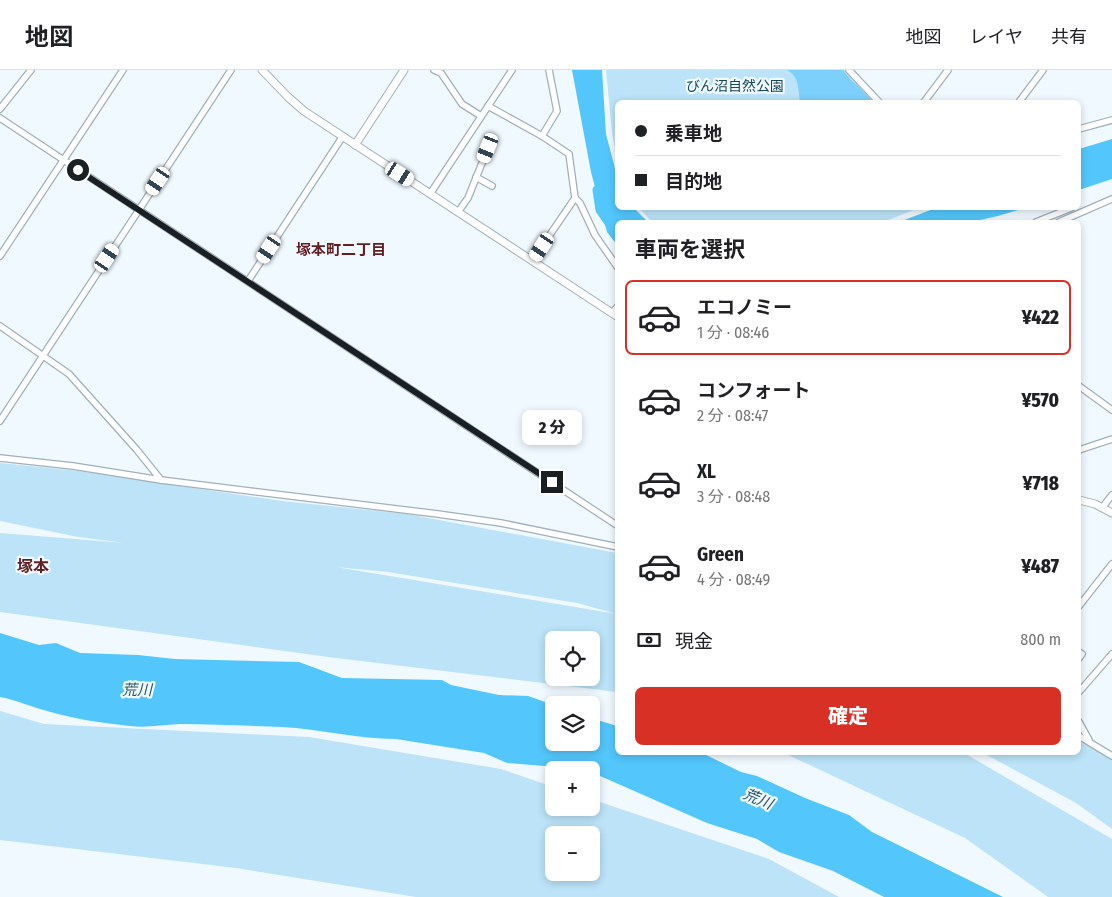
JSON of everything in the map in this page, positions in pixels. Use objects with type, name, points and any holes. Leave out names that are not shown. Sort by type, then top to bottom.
[{"type":"street","points":[[0,108],[31,70]]},
{"type":"street","points":[[0,256],[122,70]]},
{"type":"street","points":[[0,421],[231,70]]},
{"type":"street","points":[[262,70],[299,107],[615,315]]},
{"type":"street","points":[[355,144],[404,70]]},
{"type":"street","points":[[434,70],[442,73],[462,104],[481,116]]},
{"type":"street","points":[[430,194],[512,70]]},
{"type":"street","points":[[542,136],[557,111],[548,70]]},
{"type":"street","points":[[849,70],[877,100]]},
{"type":"street","points":[[926,100],[948,70]]},
{"type":"street","points":[[1020,100],[1042,70]]},
{"type":"street","points":[[488,106],[542,136],[569,154],[575,198],[580,203],[595,234],[615,264]]},
{"type":"street","points":[[0,118],[615,524]]},
{"type":"street","points":[[1081,128],[1112,120]]},
{"type":"street","points":[[248,281],[343,136]]},
{"type":"street","points":[[458,212],[468,198],[488,148]]},
{"type":"street","points":[[476,177],[492,186]]},
{"type":"street","points":[[532,261],[575,198]]},
{"type":"street","points":[[1081,209],[1112,199]]},
{"type":"street","points":[[1041,220],[1066,210]]},
{"type":"street","points":[[1062,220],[1079,210]]},
{"type":"street","points":[[0,326],[69,374],[133,446],[160,480]]},
{"type":"street","points":[[1081,387],[1112,410]]},
{"type":"street","points":[[1081,449],[1112,439]]},
{"type":"street","points":[[0,458],[77,466],[160,480],[447,515],[531,529],[615,546]]},
{"type":"street","points":[[1102,508],[1112,495]]},
{"type":"street","points":[[1081,501],[1102,508],[1112,514]]},
{"type":"street","points":[[1081,604],[1111,568]]},
{"type":"street","points":[[1081,690],[1112,654]]},
{"type":"street","points":[[1081,726],[1090,742]]},
{"type":"street","points":[[1081,737],[1112,756]]},
{"type":"green space","name":"びん沼自然公園","points":[[606,70],[845,70],[872,100],[615,100],[615,148]]},
{"type":"green space","points":[[641,210],[914,210],[888,220],[650,220]]},
{"type":"green space","points":[[0,463],[79,471],[282,501],[407,514],[615,553],[615,613],[577,603],[388,572],[336,567],[615,614],[615,692],[567,686],[600,686],[600,631],[545,631],[545,683],[328,657],[0,612],[0,533],[125,543],[78,537],[0,521]]},
{"type":"green space","points":[[0,711],[44,724],[309,737],[501,769],[545,784],[545,816],[600,816],[600,802],[769,859],[839,897],[416,897],[236,868],[0,840]]},
{"type":"green space","points":[[1081,742],[1112,759],[1112,829],[1076,803],[987,755],[1081,755]]},
{"type":"green space","points":[[788,755],[967,755],[1112,839],[1112,897],[1048,897],[965,838]]},
{"type":"shaded area","points":[[787,70],[843,70],[871,100],[800,100],[796,80]]},
{"type":"water","points":[[572,70],[602,70],[606,134],[615,168],[615,210],[636,210],[646,220],[615,220],[615,242],[607,232],[591,172]]},
{"type":"water","points":[[1112,139],[1112,179],[1081,189],[1081,148]]},
{"type":"water","points":[[931,210],[1018,210],[980,220],[904,220]]},
{"type":"water","name":"荒川","points":[[0,633],[39,645],[56,643],[80,653],[138,655],[175,659],[299,662],[342,678],[442,680],[451,685],[499,695],[528,696],[545,702],[545,751],[600,751],[600,721],[615,725],[615,755],[706,755],[741,772],[757,776],[805,798],[849,815],[872,832],[1003,897],[884,897],[833,871],[779,852],[757,839],[707,823],[600,776],[600,761],[545,761],[545,766],[507,763],[484,753],[396,739],[296,728],[192,724],[136,727],[57,714],[0,697]]},
{"type":"waterway","points":[[597,190],[600,210],[615,232]]},
{"type":"district","name":"塚本町二丁目","points":[[341,250]]},
{"type":"district","name":"塚本","points":[[33,566]]},
{"type":"route","points":[[78,170],[552,482]]}]
